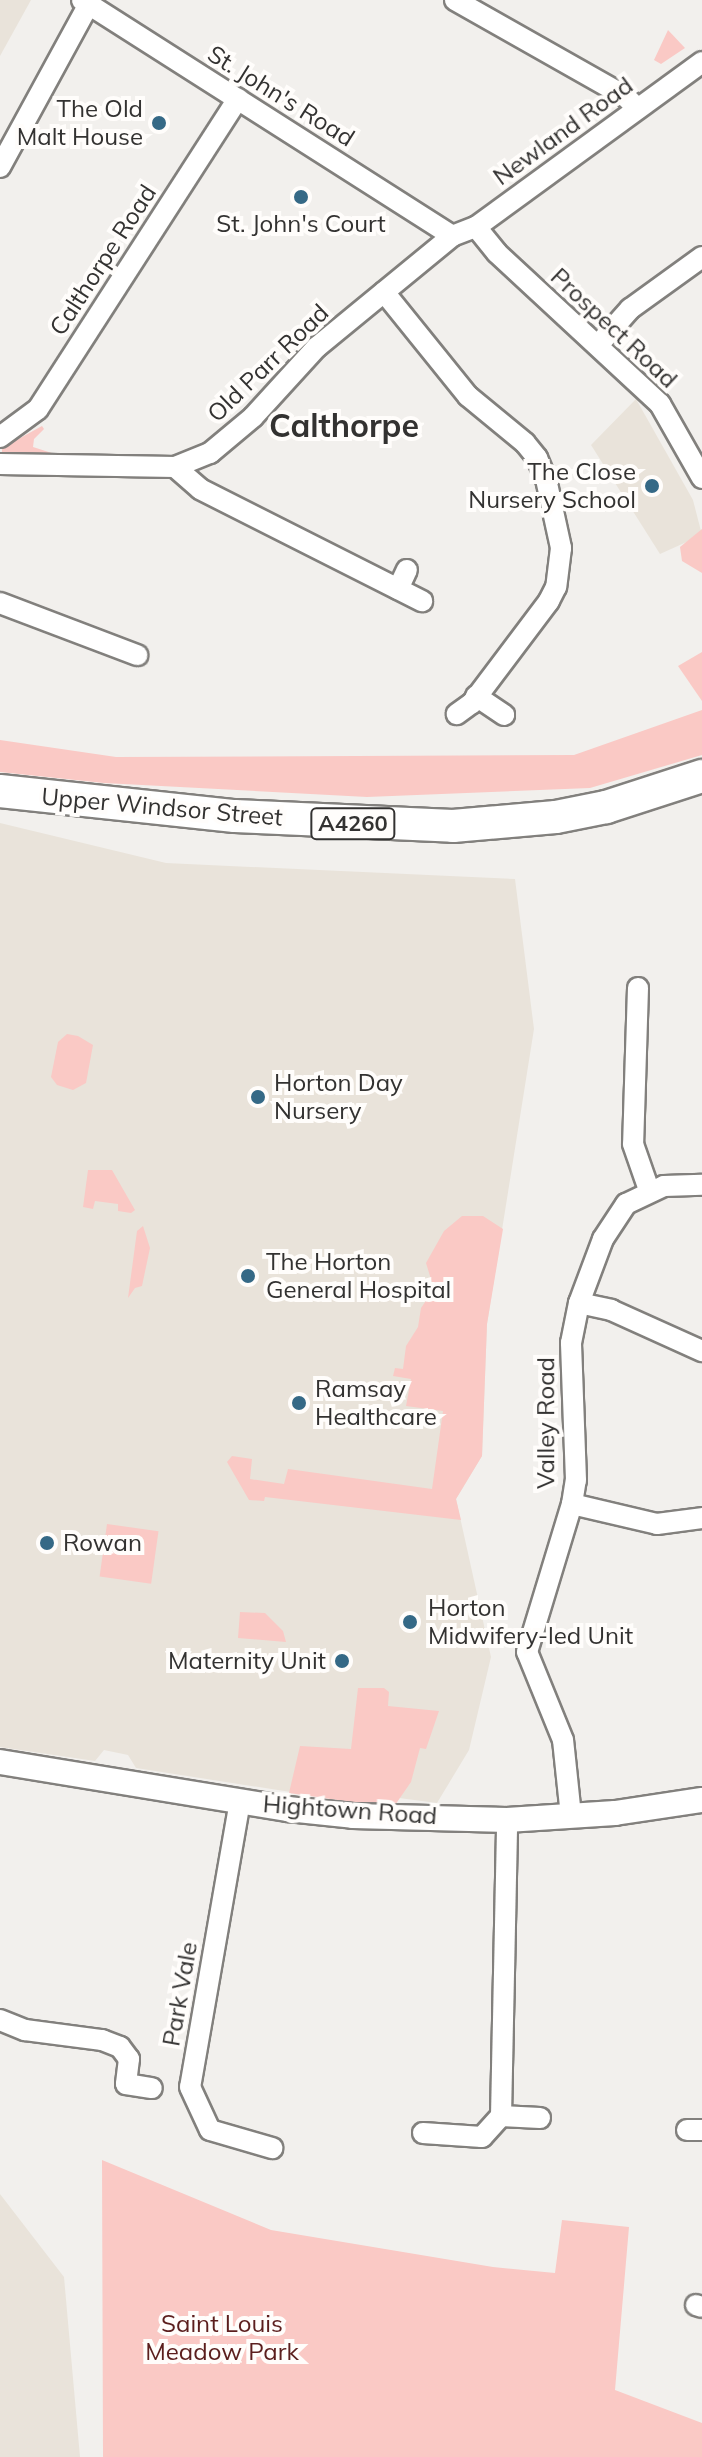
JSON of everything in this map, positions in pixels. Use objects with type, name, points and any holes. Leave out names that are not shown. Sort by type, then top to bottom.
[{"type":"main road","name":"Upper Windsor Street","points":[[0,791],[235,816],[453,826],[556,817],[606,807],[702,776]]},
{"type":"street","points":[[455,0],[625,96],[638,109]]},
{"type":"street","points":[[0,167],[85,2]]},
{"type":"street","name":"St. John's Road","points":[[85,2],[452,236]]},
{"type":"street","name":"Newland Road","points":[[452,236],[476,227],[702,62]]},
{"type":"street","name":"Calthorpe Road","points":[[0,437],[38,409],[238,99]]},
{"type":"street","name":"Prospect Road","points":[[476,227],[520,276],[599,344],[660,404],[702,478]]},
{"type":"street","name":"Old Parr Road","points":[[0,464],[175,467],[210,453],[253,417],[317,347],[452,236]]},
{"type":"street","points":[[599,344],[630,309],[702,257]]},
{"type":"street","points":[[384,292],[468,396],[525,443],[541,469],[553,505],[561,548],[556,587],[521,640],[476,696],[457,714]]},
{"type":"street","points":[[175,467],[200,489],[402,579],[422,601]]},
{"type":"street","points":[[0,603],[137,655]]},
{"type":"street","points":[[476,696],[504,715]]},
{"type":"street","points":[[638,988],[633,1144],[649,1190],[702,1185]]},
{"type":"street","name":"Valley Road","points":[[571,1816],[563,1740],[527,1652],[572,1504],[576,1480],[571,1343],[579,1303],[612,1223],[626,1204],[649,1190]]},
{"type":"street","points":[[579,1303],[611,1310],[702,1351]]},
{"type":"street","points":[[572,1504],[657,1524],[702,1518]]},
{"type":"street","name":"Hightown Road","points":[[0,1762],[353,1816],[507,1820],[615,1813],[702,1800]]},
{"type":"street","name":"Park Vale","points":[[240,1801],[190,2087],[210,2130],[272,2148]]},
{"type":"street","points":[[423,2133],[482,2137],[501,2116],[507,1820]]},
{"type":"street","points":[[0,2020],[25,2030],[78,2036],[120,2047],[129,2059],[126,2084],[152,2088]]},
{"type":"street","points":[[501,2116],[540,2118]]},
{"type":"shaded area","points":[[0,0],[31,0],[0,56]]},
{"type":"shaded area","name":"The Close Nursery School","points":[[636,399],[693,500],[702,535],[660,554],[591,445]]},
{"type":"shaded area","name":"The Horton General Hospital","points":[[0,823],[166,863],[515,879],[534,1029],[487,1324],[482,1456],[456,1499],[491,1657],[469,1750],[437,1803],[399,1798],[393,1808],[136,1768],[128,1755],[104,1750],[95,1761],[0,1747]]},
{"type":"shaded area","points":[[0,2194],[64,2277],[80,2457],[0,2457]]},
{"type":"green space","points":[[668,30],[685,48],[661,64],[654,60]]},
{"type":"green space","points":[[42,426],[44,429],[34,439],[33,447],[58,455],[2,456],[2,448]]},
{"type":"green space","points":[[702,529],[702,573],[682,561],[680,547]]},
{"type":"green space","points":[[702,652],[702,701],[678,666]]},
{"type":"green space","points":[[702,710],[702,755],[590,788],[367,797],[104,783],[0,772],[0,740],[116,757],[574,755]]},
{"type":"green space","points":[[67,1034],[78,1036],[93,1045],[86,1083],[73,1090],[57,1085],[51,1077],[58,1042]]},
{"type":"green space","points":[[88,1170],[112,1170],[135,1210],[131,1213],[118,1211],[118,1204],[95,1201],[93,1209],[83,1207]]},
{"type":"green space","points":[[462,1216],[483,1216],[503,1229],[487,1324],[482,1456],[456,1499],[461,1520],[265,1497],[264,1501],[249,1500],[227,1462],[232,1456],[252,1459],[250,1479],[284,1484],[288,1469],[432,1489],[443,1411],[406,1406],[411,1379],[393,1376],[395,1368],[403,1369],[406,1346],[418,1327],[421,1308],[434,1289],[426,1263],[444,1231]]},
{"type":"green space","points":[[143,1226],[150,1248],[142,1286],[135,1288],[128,1298],[137,1231]]},
{"type":"green space","points":[[107,1524],[158,1531],[151,1584],[100,1576]]},
{"type":"green space","points":[[240,1612],[265,1613],[283,1631],[286,1642],[238,1638]]},
{"type":"green space","points":[[358,1688],[384,1688],[389,1692],[388,1706],[439,1711],[426,1749],[420,1748],[411,1782],[393,1808],[289,1793],[300,1746],[351,1749]]},
{"type":"green space","name":"Saint Louis Meadow Park","points":[[102,2160],[271,2230],[493,2267],[555,2273],[562,2220],[629,2227],[615,2390],[702,2423],[702,2457],[103,2457]]},
{"type":"place","name":"The Old Malt House","points":[[159,123]]},
{"type":"place","name":"St. John's Court","points":[[301,197]]},
{"type":"place","name":"The Close Nursery School","points":[[652,486]]},
{"type":"place","name":"Horton Day Nursery","points":[[258,1097]]},
{"type":"place","name":"The Horton General Hospital","points":[[248,1276]]},
{"type":"place","name":"Ramsay Healthcare","points":[[299,1403]]},
{"type":"place","name":"Rowan","points":[[47,1543]]},
{"type":"place","name":"Horton Midwifery-led Unit","points":[[410,1622]]},
{"type":"place","name":"Maternity Unit","points":[[342,1661]]},
{"type":"district","name":"Calthorpe","points":[[344,425]]}]
